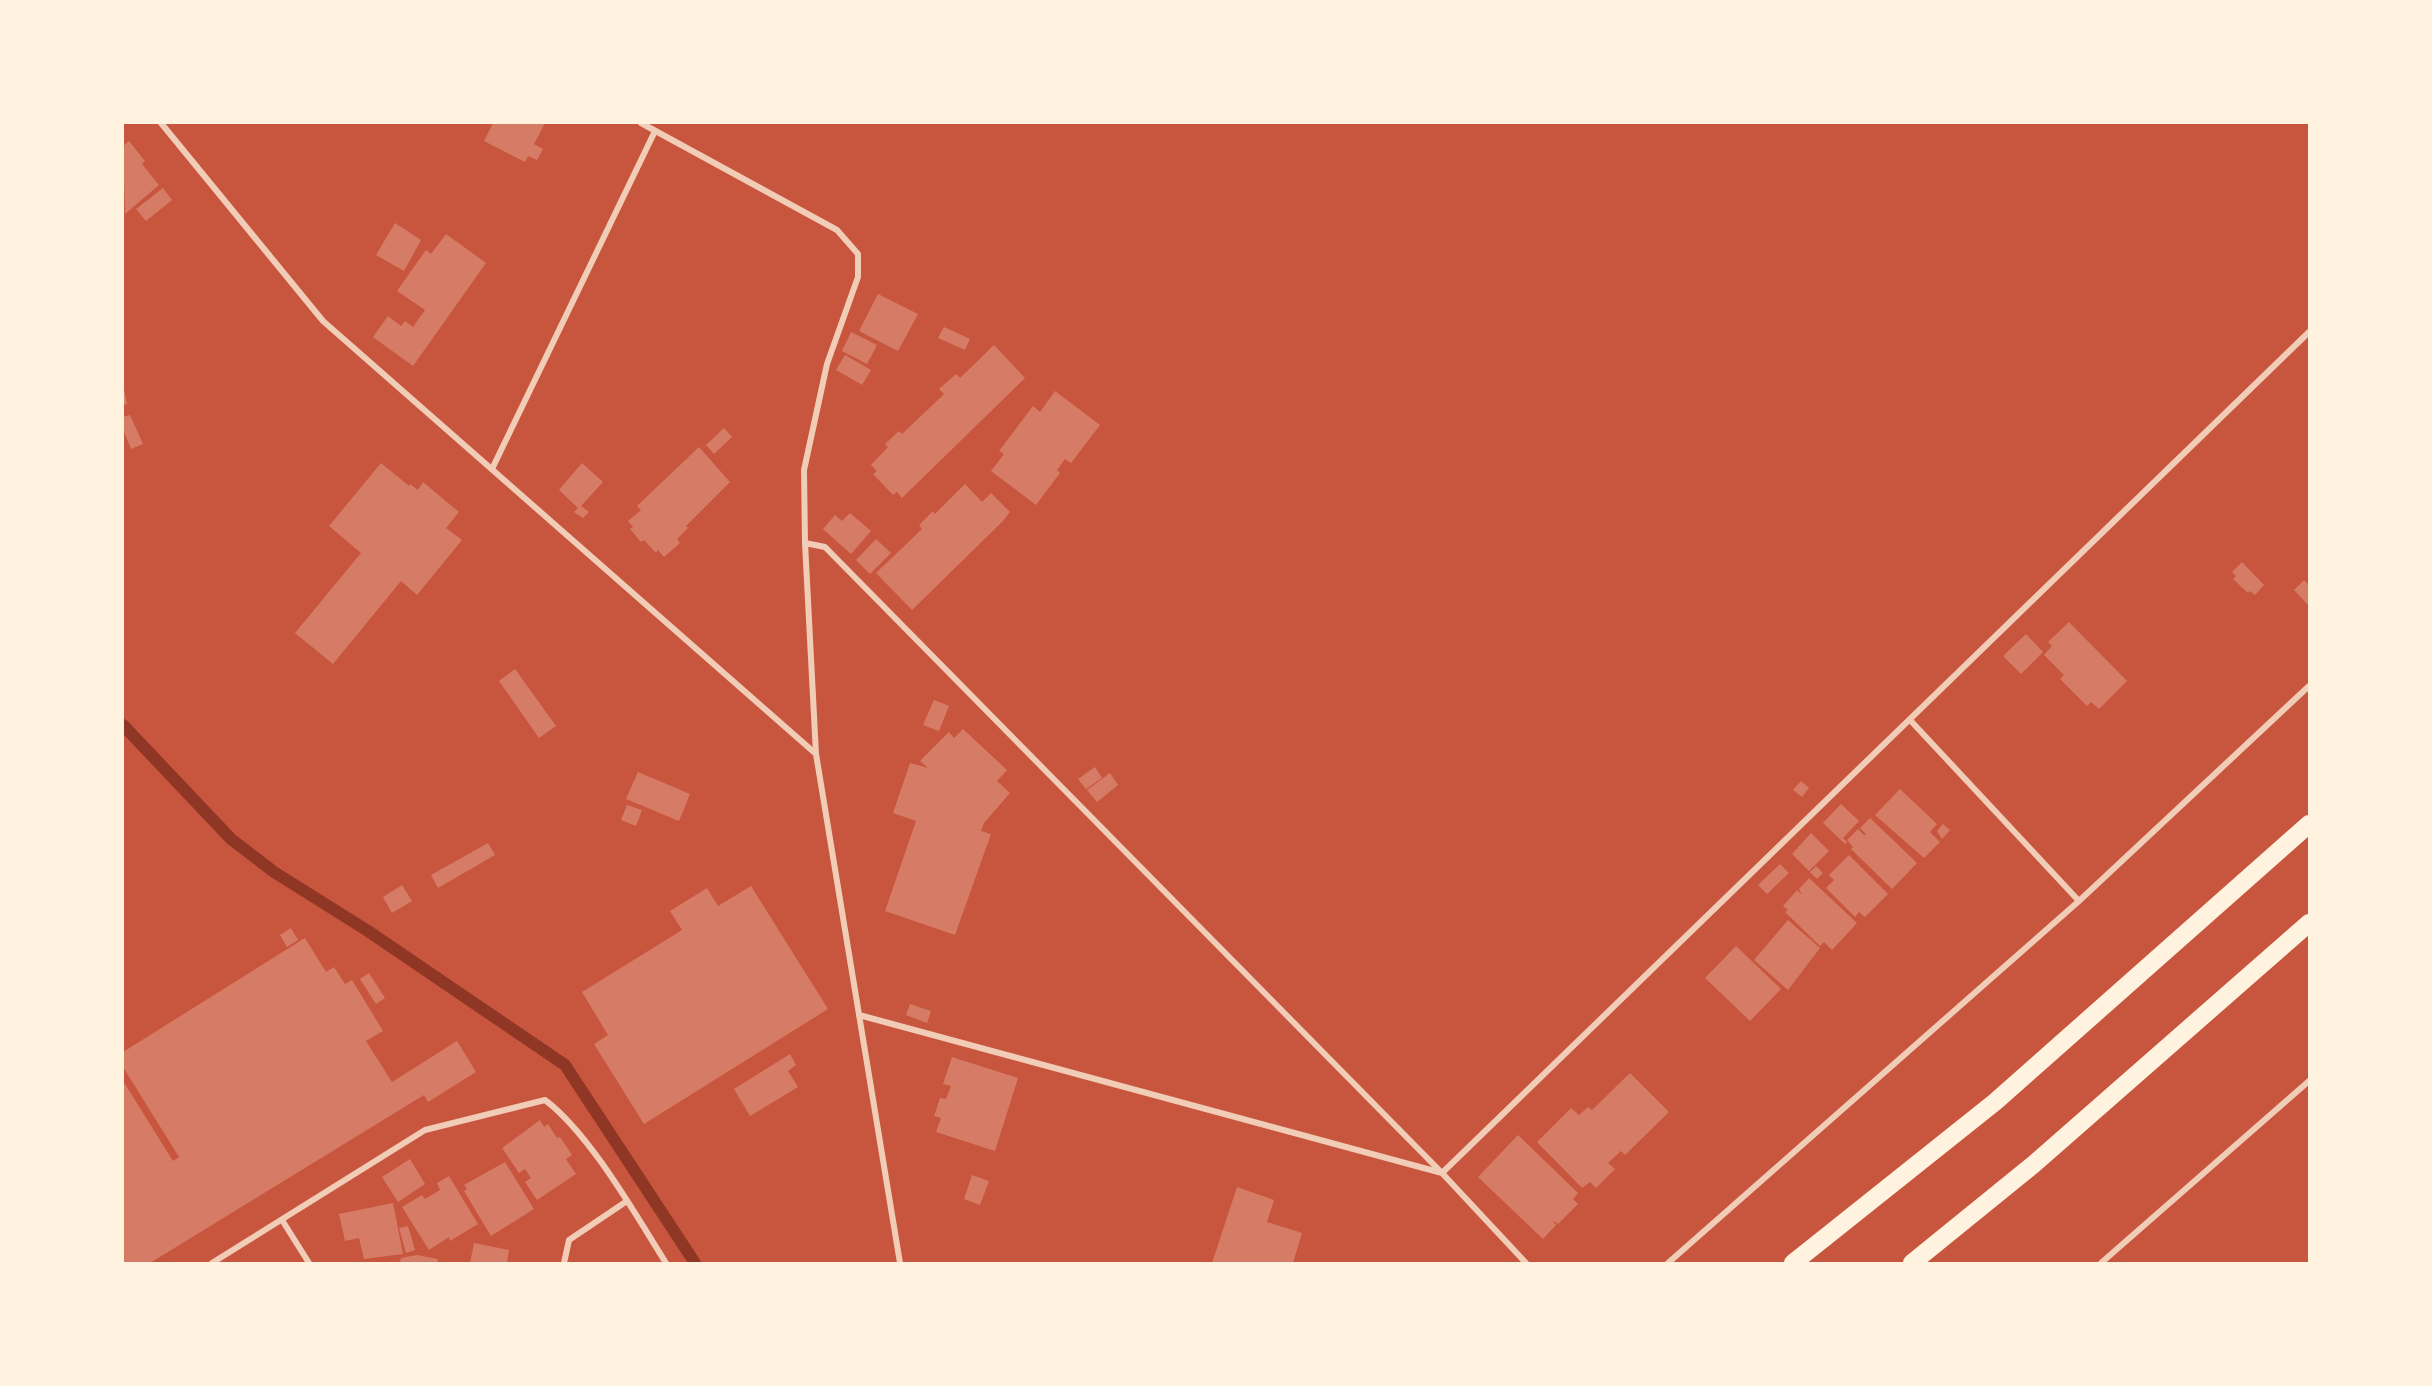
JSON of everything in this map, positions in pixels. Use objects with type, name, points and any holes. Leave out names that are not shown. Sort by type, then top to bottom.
[{"type":"highway","points":[[1793,1263],[1995,1102],[2309,824]]},
{"type":"highway","points":[[1912,1263],[2034,1164],[2309,923]]},
{"type":"street","points":[[161,123],[322,321],[816,754]]},
{"type":"street","points":[[642,123],[837,230],[858,254],[858,277],[827,364],[804,470],[805,543],[816,754],[900,1263]]},
{"type":"street","points":[[492,469],[655,130]]},
{"type":"street","points":[[1442,1173],[2309,332]]},
{"type":"street","points":[[805,543],[825,547],[1442,1173],[1526,1263]]},
{"type":"street","points":[[1668,1263],[2079,902],[2309,686]]},
{"type":"street","points":[[1910,720],[2079,902]]},
{"type":"street","points":[[859,1015],[1442,1173]]},
{"type":"street","points":[[2101,1263],[2309,1081]]},
{"type":"street","points":[[212,1263],[425,1130],[545,1101],[565,1115],[627,1201],[666,1263]]},
{"type":"street","points":[[564,1263],[569,1240],[627,1201]]},
{"type":"street","points":[[282,1220],[309,1263]]},
{"type":"building","points":[[493,123],[545,123],[534,144],[543,149],[537,160],[528,156],[525,162],[484,141]]},
{"type":"building","points":[[129,141],[145,161],[142,164],[159,185],[125,214],[123,146]]},
{"type":"building","points":[[163,188],[172,200],[146,221],[136,209]]},
{"type":"building","points":[[395,223],[421,240],[404,271],[376,255]]},
{"type":"building","points":[[446,234],[486,263],[413,366],[373,337],[388,316],[401,326],[405,321],[413,327],[425,310],[397,291],[426,250],[431,254]]},
{"type":"building","points":[[878,294],[918,314],[898,351],[859,331]]},
{"type":"building","points":[[944,327],[970,339],[965,350],[938,338]]},
{"type":"building","points":[[851,332],[877,345],[867,364],[842,351]]},
{"type":"building","points":[[994,345],[1025,378],[902,498],[897,492],[893,495],[873,474],[877,471],[871,465],[888,447],[885,444],[899,431],[902,434],[944,394],[939,389],[956,374],[960,378]]},
{"type":"building","points":[[845,355],[871,370],[862,385],[836,370]]},
{"type":"building","points":[[123,390],[127,404],[123,405]]},
{"type":"building","points":[[1055,391],[1100,425],[1071,463],[1065,459],[1057,470],[1060,473],[1036,505],[991,471],[1004,454],[999,451],[1033,406],[1040,412]]},
{"type":"building","points":[[130,415],[143,444],[131,449],[123,429],[123,417]]},
{"type":"building","points":[[724,428],[732,437],[714,454],[706,445]]},
{"type":"building","points":[[699,447],[730,482],[686,526],[688,528],[677,539],[680,543],[664,557],[658,550],[656,553],[644,540],[641,542],[630,529],[633,527],[628,521],[641,510],[637,506]]},
{"type":"building","points":[[381,463],[409,486],[410,484],[418,490],[423,482],[459,512],[446,528],[462,540],[417,595],[401,581],[333,664],[295,633],[361,553],[329,526]]},
{"type":"building","points":[[582,463],[603,482],[581,506],[589,512],[583,518],[574,512],[578,508],[559,490]]},
{"type":"building","points":[[965,484],[982,502],[991,493],[1010,512],[912,610],[876,573],[922,529],[919,525],[933,511],[935,514]]},
{"type":"building","points":[[850,513],[871,531],[851,554],[823,529],[835,515],[842,521]]},
{"type":"building","points":[[876,539],[891,553],[870,574],[856,560]]},
{"type":"building","points":[[2242,562],[2264,585],[2255,595],[2250,591],[2248,593],[2233,579],[2236,576],[2232,572]]},
{"type":"building","points":[[2304,580],[2309,585],[2309,606],[2294,590]]},
{"type":"building","points":[[2069,622],[2127,681],[2099,709],[2091,702],[2087,706],[2060,679],[2064,675],[2044,655],[2052,646],[2048,642]]},
{"type":"building","points":[[2026,634],[2043,652],[2021,674],[2003,656]]},
{"type":"building","points":[[515,669],[556,726],[539,738],[499,681]]},
{"type":"building","points":[[934,700],[949,706],[939,731],[923,725]]},
{"type":"building","points":[[963,729],[1007,770],[997,781],[1010,793],[984,823],[981,831],[991,834],[955,935],[885,911],[916,821],[893,813],[910,763],[928,768],[920,761],[949,732],[954,738]]},
{"type":"building","points":[[1095,767],[1102,778],[1086,789],[1078,779]]},
{"type":"building","points":[[638,772],[690,794],[679,821],[626,799]]},
{"type":"building","points":[[1110,773],[1118,785],[1097,802],[1087,790]]},
{"type":"building","points":[[1801,781],[1809,788],[1802,797],[1793,790]]},
{"type":"building","points":[[1900,789],[1937,824],[1930,832],[1940,842],[1924,858],[1875,815]]},
{"type":"building","points":[[1841,804],[1859,821],[1843,838],[1847,842],[1845,844],[1823,823]]},
{"type":"building","points":[[627,805],[642,810],[636,826],[621,820]]},
{"type":"building","points":[[1870,818],[1917,863],[1892,889],[1851,849],[1853,847],[1847,840],[1858,829],[1864,835],[1866,834],[1860,828]]},
{"type":"building","points":[[1943,824],[1950,830],[1942,839],[1937,831]]},
{"type":"building","points":[[1811,833],[1829,851],[1809,871],[1792,854]]},
{"type":"building","points":[[488,843],[495,855],[438,888],[431,875]]},
{"type":"building","points":[[1849,855],[1888,894],[1865,917],[1859,912],[1855,917],[1826,888],[1834,880],[1829,875]]},
{"type":"building","points":[[1780,864],[1789,873],[1767,894],[1758,885]]},
{"type":"building","points":[[1816,866],[1823,873],[1817,879],[1810,872]]},
{"type":"building","points":[[1809,878],[1857,923],[1832,950],[1824,942],[1820,946],[1785,912],[1788,910],[1783,906],[1797,890],[1802,895],[1799,889]]},
{"type":"building","points":[[402,885],[412,901],[392,913],[383,897]]},
{"type":"building","points":[[751,886],[828,1009],[644,1124],[594,1044],[608,1035],[582,992],[682,930],[670,911],[707,888],[718,906]]},
{"type":"building","points":[[1788,920],[1820,948],[1788,990],[1754,960]]},
{"type":"building","points":[[291,928],[298,940],[287,947],[280,935]]},
{"type":"building","points":[[305,938],[326,972],[334,967],[345,984],[352,980],[383,1031],[366,1041],[392,1082],[457,1041],[476,1072],[428,1102],[424,1095],[150,1263],[123,1263],[123,1081],[173,1161],[179,1157],[123,1067],[123,1052]]},
{"type":"building","points":[[1736,946],[1781,989],[1750,1021],[1705,978]]},
{"type":"building","points":[[369,973],[385,998],[376,1004],[360,979]]},
{"type":"building","points":[[910,1004],[931,1011],[927,1023],[906,1015]]},
{"type":"building","points":[[790,1054],[796,1065],[788,1071],[798,1087],[750,1116],[734,1089]]},
{"type":"building","points":[[952,1057],[1018,1078],[995,1151],[936,1132],[941,1118],[934,1116],[940,1098],[946,1099],[951,1086],[943,1084]]},
{"type":"building","points":[[1630,1073],[1669,1112],[1625,1155],[1621,1151],[1608,1163],[1615,1169],[1596,1188],[1590,1182],[1582,1188],[1537,1142],[1571,1108],[1579,1115],[1588,1107],[1592,1110]]},
{"type":"building","points":[[540,1120],[544,1127],[548,1124],[557,1138],[560,1137],[572,1155],[566,1159],[576,1174],[537,1200],[525,1182],[531,1178],[525,1169],[519,1173],[502,1148]]},
{"type":"building","points":[[1518,1135],[1578,1193],[1573,1199],[1578,1204],[1558,1224],[1552,1220],[1556,1225],[1543,1239],[1478,1177]]},
{"type":"building","points":[[410,1159],[425,1184],[398,1202],[382,1177]]},
{"type":"building","points":[[505,1162],[534,1209],[491,1236],[464,1191],[467,1189],[464,1185]]},
{"type":"building","points":[[972,1175],[989,1181],[980,1205],[964,1199]]},
{"type":"building","points":[[449,1176],[478,1224],[450,1241],[449,1237],[429,1250],[402,1207],[422,1195],[425,1199],[440,1190],[437,1183]]},
{"type":"building","points":[[1237,1187],[1274,1200],[1267,1222],[1302,1233],[1293,1263],[1212,1263]]},
{"type":"building","points":[[393,1203],[403,1254],[364,1259],[359,1238],[345,1241],[339,1214]]},
{"type":"building","points":[[408,1226],[415,1250],[406,1253],[399,1228]]},
{"type":"building","points":[[474,1243],[509,1250],[507,1263],[470,1263]]},
{"type":"building","points":[[417,1255],[438,1259],[437,1263],[400,1263],[401,1258]]},
{"type":"waterway","points":[[123,725],[231,839],[274,872],[368,931],[565,1065],[695,1263]]}]
